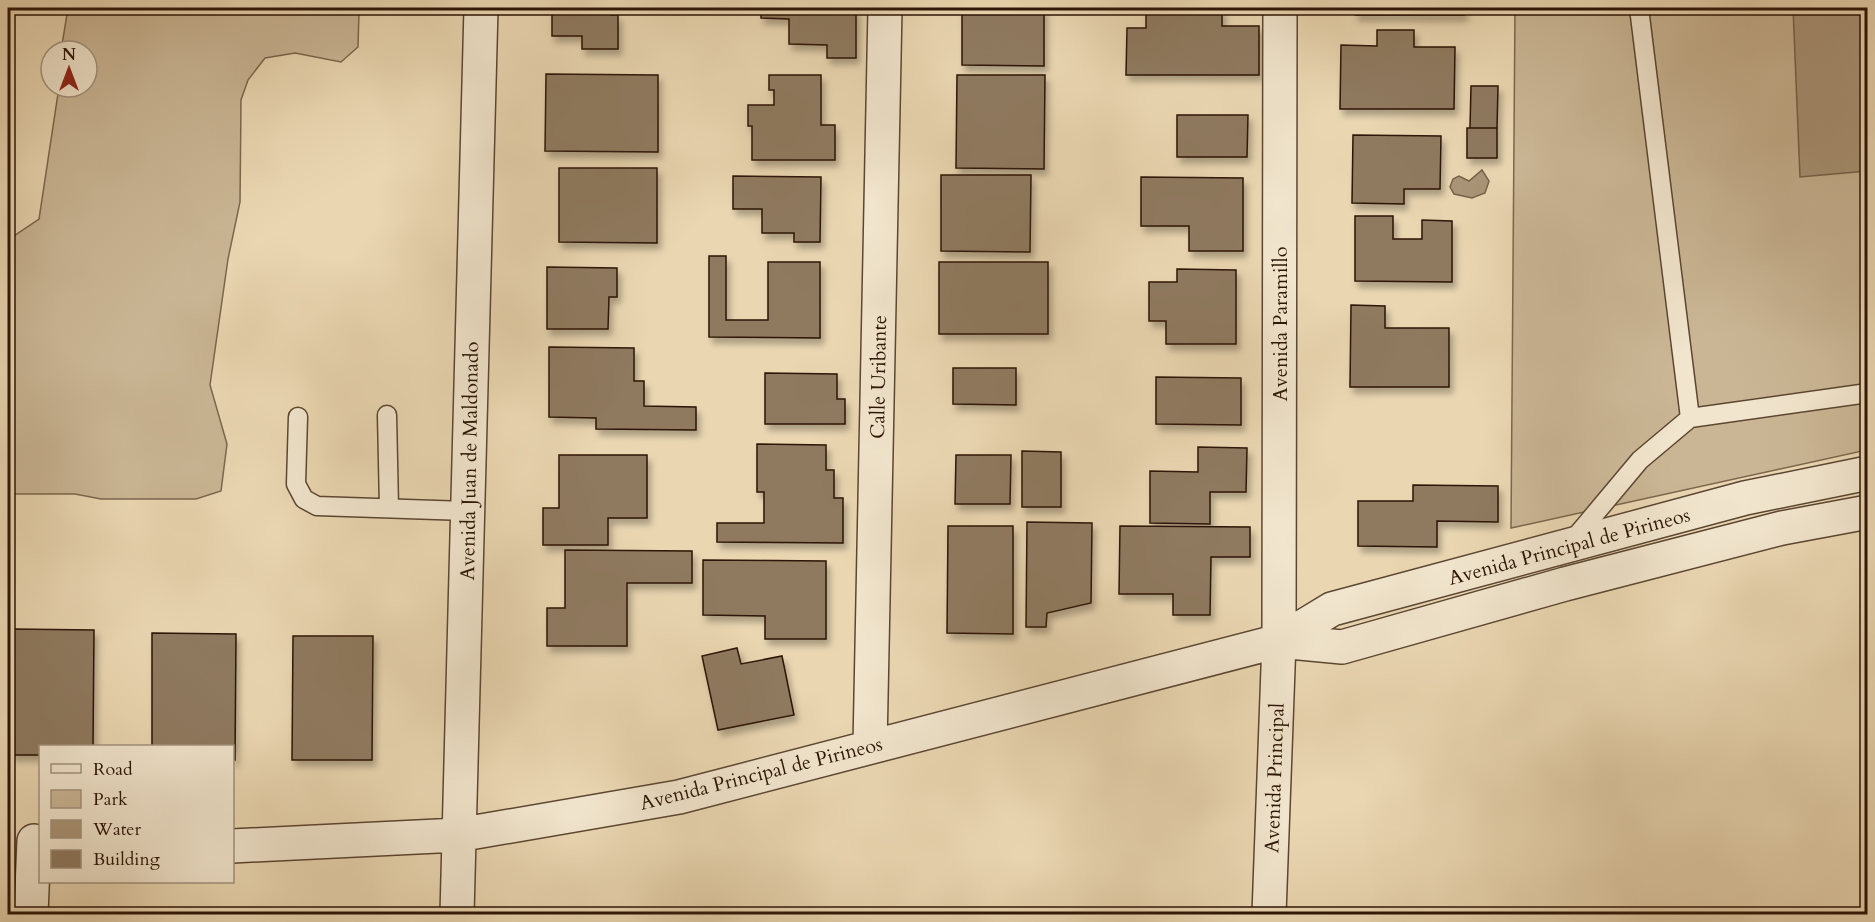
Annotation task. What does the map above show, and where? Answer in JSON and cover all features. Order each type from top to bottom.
[{"type":"street","name":"Avenida Juan de Maldonado","points":[[457,915],[481,8]]},
{"type":"street","name":"Calle Uribante","points":[[870,746],[885,8]]},
{"type":"street","name":"Avenida Paramillo","points":[[1279,641],[1281,8]]},
{"type":"street","name":"Avenida Principal de Pirineos","points":[[234,846],[458,835],[678,797],[1279,641],[1332,609],[1745,498],[1868,473]]},
{"type":"street","name":"Avenida Principal de Pirineos","points":[[1279,641],[1342,647],[1565,584],[1782,528],[1868,512]]},
{"type":"street","name":"Avenida Principal","points":[[1269,915],[1279,641]]},
{"type":"street","points":[[27,841],[31,915]]},
{"type":"lane","points":[[1639,8],[1690,418]]},
{"type":"lane","points":[[1567,547],[1640,460],[1690,418],[1868,393]]},
{"type":"lane","points":[[387,415],[389,508]]},
{"type":"lane","points":[[298,417],[296,484],[304,499],[317,506],[466,511]]},
{"type":"green space","points":[[68,8],[357,8],[359,11],[358,47],[341,62],[295,53],[265,58],[248,80],[241,100],[240,202],[228,259],[210,385],[227,444],[221,491],[196,499],[101,499],[75,494],[8,494],[8,240],[39,219],[57,99],[99,99],[99,39],[63,39]]},
{"type":"green space","points":[[1515,8],[1867,8],[1867,450],[1511,528]]},
{"type":"water","points":[[1793,8],[1867,8],[1867,171],[1800,177]]},
{"type":"water","points":[[1482,170],[1489,181],[1485,193],[1472,198],[1454,194],[1450,187],[1453,179],[1459,176],[1469,181]]},
{"type":"building","points":[[552,8],[611,8],[611,15],[618,15],[618,49],[582,49],[582,36],[552,36]]},
{"type":"building","points":[[761,8],[856,8],[856,58],[827,58],[827,45],[789,44],[789,19],[761,18]]},
{"type":"building","points":[[962,8],[1044,8],[1044,66],[962,65]]},
{"type":"building","points":[[1146,8],[1222,8],[1222,26],[1259,26],[1259,75],[1126,75],[1127,28],[1146,28]]},
{"type":"building","points":[[1355,8],[1464,8],[1464,15],[1355,15]]},
{"type":"building","points":[[1377,30],[1414,30],[1414,47],[1455,47],[1454,109],[1340,109],[1341,45],[1377,46]]},
{"type":"building","points":[[546,74],[658,75],[658,152],[545,151]]},
{"type":"building","points":[[769,75],[821,75],[821,125],[835,125],[835,160],[752,160],[752,126],[748,126],[748,105],[774,105],[774,90],[769,90]]},
{"type":"building","points":[[957,75],[1045,75],[1044,169],[956,168]]},
{"type":"building","points":[[1471,86],[1498,86],[1497,128],[1470,128]]},
{"type":"building","points":[[1177,115],[1248,115],[1247,157],[1177,157]]},
{"type":"building","points":[[1467,128],[1497,128],[1497,158],[1467,158]]},
{"type":"building","points":[[1353,135],[1441,136],[1440,189],[1404,189],[1404,204],[1352,203]]},
{"type":"building","points":[[559,168],[657,168],[657,243],[559,242]]},
{"type":"building","points":[[941,175],[1031,175],[1030,252],[941,251]]},
{"type":"building","points":[[733,176],[821,177],[820,242],[794,242],[794,233],[762,233],[762,209],[733,209]]},
{"type":"building","points":[[1141,177],[1243,178],[1243,251],[1189,251],[1189,226],[1141,226]]},
{"type":"building","points":[[1355,216],[1393,216],[1393,239],[1422,239],[1422,220],[1452,221],[1452,282],[1355,281]]},
{"type":"building","points":[[709,256],[726,256],[726,320],[768,320],[768,262],[820,262],[820,338],[709,337]]},
{"type":"building","points":[[939,262],[1048,262],[1048,334],[939,334]]},
{"type":"building","points":[[547,267],[617,268],[617,297],[609,297],[608,329],[547,329]]},
{"type":"building","points":[[1177,269],[1236,270],[1236,344],[1166,344],[1166,321],[1149,321],[1149,282],[1177,282]]},
{"type":"building","points":[[1351,305],[1385,306],[1385,328],[1449,328],[1449,387],[1350,387]]},
{"type":"building","points":[[549,347],[634,348],[634,381],[644,381],[644,406],[696,407],[696,430],[596,429],[596,418],[549,417]]},
{"type":"building","points":[[953,368],[1016,368],[1016,405],[953,404]]},
{"type":"building","points":[[765,373],[837,374],[837,399],[845,399],[845,424],[765,424]]},
{"type":"building","points":[[1156,377],[1241,378],[1241,425],[1156,424]]},
{"type":"building","points":[[757,444],[826,445],[826,470],[834,470],[834,498],[843,498],[843,543],[717,542],[717,523],[764,523],[764,492],[757,492]]},
{"type":"building","points":[[1198,447],[1247,448],[1246,492],[1210,492],[1210,524],[1150,523],[1150,471],[1198,472]]},
{"type":"building","points":[[1022,451],[1061,452],[1061,507],[1022,507]]},
{"type":"building","points":[[559,455],[647,455],[647,518],[608,518],[608,545],[543,545],[543,508],[559,508]]},
{"type":"building","points":[[956,455],[1011,455],[1010,504],[955,504]]},
{"type":"building","points":[[1413,485],[1498,486],[1498,522],[1437,521],[1437,547],[1358,546],[1358,501],[1413,501]]},
{"type":"building","points":[[1027,522],[1092,523],[1091,603],[1047,613],[1046,627],[1026,627]]},
{"type":"building","points":[[948,526],[1013,526],[1013,634],[947,633]]},
{"type":"building","points":[[1120,526],[1250,527],[1250,557],[1211,557],[1210,615],[1173,615],[1173,594],[1119,594]]},
{"type":"building","points":[[565,550],[692,551],[692,583],[627,583],[627,646],[547,646],[547,608],[565,608]]},
{"type":"building","points":[[703,560],[826,561],[826,639],[765,639],[765,616],[703,615]]},
{"type":"building","points":[[12,629],[94,630],[93,745],[39,745],[39,755],[11,755]]},
{"type":"building","points":[[152,633],[236,634],[235,760],[234,745],[152,745]]},
{"type":"building","points":[[293,636],[373,636],[372,760],[292,760]]},
{"type":"building","points":[[737,648],[741,664],[782,656],[794,715],[718,730],[702,656]]}]
